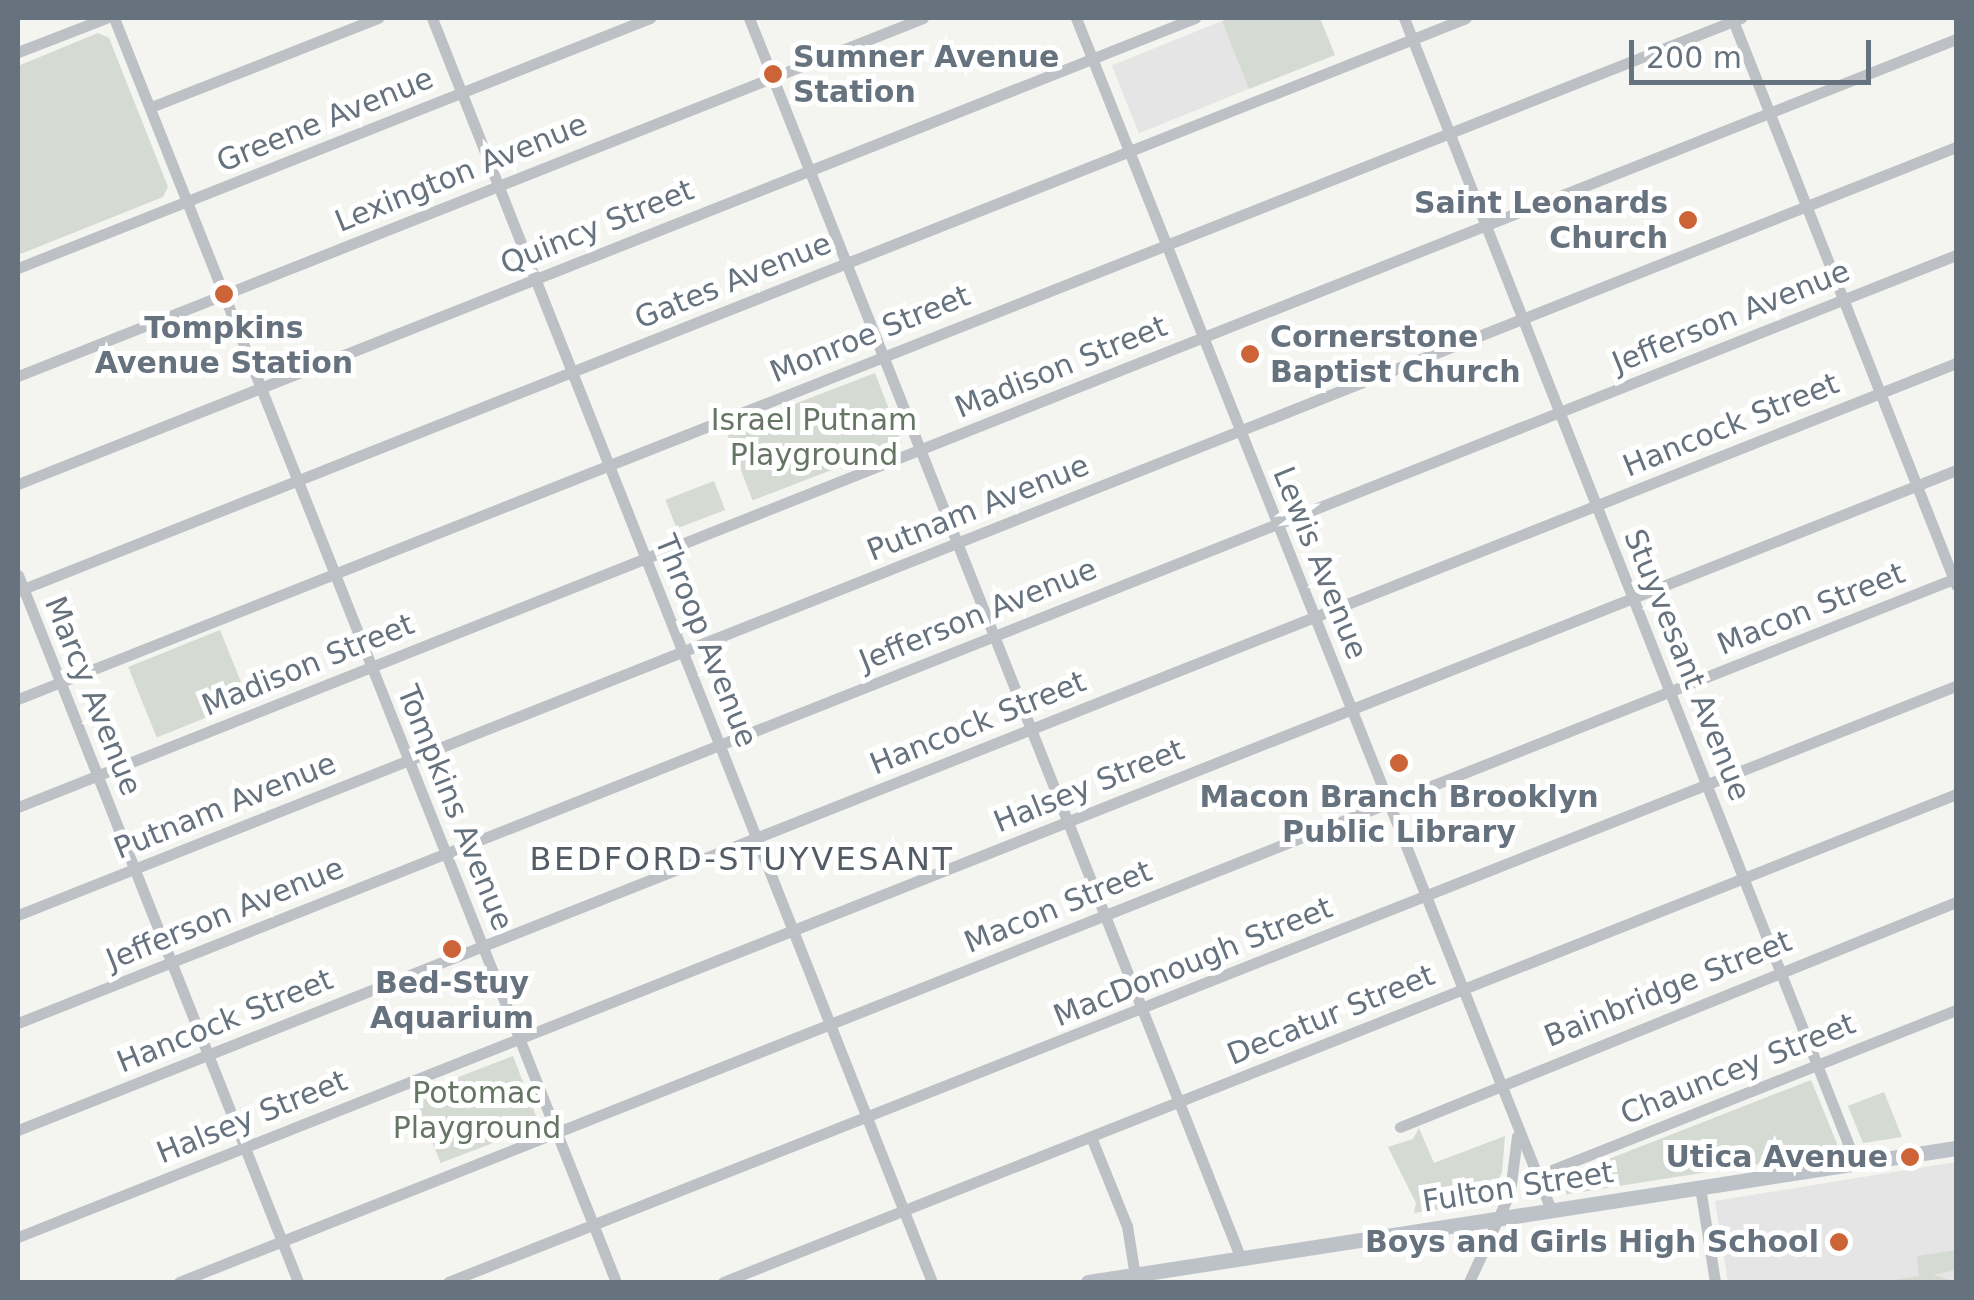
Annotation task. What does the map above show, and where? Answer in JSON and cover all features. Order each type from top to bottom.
[{"type":"main road","name":"Fulton Street","points":[[1088,1282],[1135,1279],[1241,1258],[1956,1148]]},
{"type":"street","points":[[18,52],[106,18]]},
{"type":"street","name":"Tompkins Avenue","points":[[114,18],[616,1282]]},
{"type":"street","points":[[150,107],[378,18]]},
{"type":"street","name":"Throop Avenue","points":[[432,18],[932,1282]]},
{"type":"street","name":"Greene Avenue","points":[[18,268],[650,18]]},
{"type":"street","points":[[749,18],[1241,1258]]},
{"type":"street","name":"Lexington Avenue","points":[[18,376],[923,18]]},
{"type":"street","name":"Lewis Avenue","points":[[1076,18],[1552,1210]]},
{"type":"street","name":"Quincy Street","points":[[18,484],[1195,18]]},
{"type":"street","name":"Stuyvesant Avenue","points":[[1404,18],[1856,1164]]},
{"type":"street","name":"Gates Avenue","points":[[20,590],[1466,18]]},
{"type":"street","points":[[1735,18],[1956,581]]},
{"type":"street","name":"Monroe Street","points":[[18,699],[1735,18]]},
{"type":"street","name":"Madison Street","points":[[18,807],[1956,39]]},
{"type":"street","name":"Putnam Avenue","points":[[18,915],[1956,148]]},
{"type":"street","name":"Jefferson Avenue","points":[[18,1022],[1956,255]]},
{"type":"street","name":"Hancock Street","points":[[18,1130],[1956,363]]},
{"type":"street","name":"Halsey Street","points":[[18,1237],[1956,470]]},
{"type":"street","name":"Marcy Avenue","points":[[18,574],[20,590],[298,1282]]},
{"type":"street","name":"Macon Street","points":[[178,1282],[1956,581]]},
{"type":"street","name":"MacDonough Street","points":[[448,1282],[1956,686]]},
{"type":"street","name":"Decatur Street","points":[[724,1282],[1956,794]]},
{"type":"street","name":"Bainbridge Street","points":[[1400,1127],[1499,1083],[1956,902]]},
{"type":"street","name":"Chauncey Street","points":[[1539,1175],[1956,1010]]},
{"type":"street","name":"Lewis Avenue","points":[[1469,1282],[1515,1175],[1516,1127]]},
{"type":"street","points":[[1091,1137],[1127,1226],[1135,1279]]},
{"type":"street","points":[[1700,1186],[1714,1282]]},
{"type":"shaded area","points":[[1222,21],[1249,89],[1139,133],[1112,66]]},
{"type":"shaded area","name":"Boys and Girls High School","points":[[1956,1162],[1956,1282],[1728,1282],[1715,1201]]},
{"type":"green space","points":[[1320,18],[1335,55],[1249,89],[1222,21]]},
{"type":"green space","points":[[98,33],[109,38],[168,187],[163,197],[18,255],[18,66]]},
{"type":"green space","name":"Israel Putnam Playground","points":[[875,373],[902,443],[753,500],[726,430]]},
{"type":"green space","points":[[714,481],[725,510],[677,529],[665,500]]},
{"type":"green space","points":[[220,630],[248,700],[157,738],[128,667]]},
{"type":"green space","name":"Potomac Playground","points":[[513,1056],[540,1125],[441,1163],[414,1094]]},
{"type":"green space","points":[[1811,1080],[1840,1151],[1556,1196],[1550,1182]]},
{"type":"green space","points":[[1884,1092],[1902,1137],[1863,1143],[1848,1106]]},
{"type":"green space","points":[[1419,1128],[1434,1163],[1505,1136],[1502,1172],[1489,1202],[1414,1213],[1416,1203],[1388,1147],[1413,1139]]},
{"type":"green space","points":[[1956,1250],[1956,1270],[1933,1275],[1956,1282],[1882,1282],[1919,1276],[1917,1256]]},
{"type":"place","name":"Sumner Avenue Station","points":[[773,74]]},
{"type":"place","name":"Saint Leonards Church","points":[[1688,220]]},
{"type":"place","name":"Tompkins Avenue Station","points":[[224,294]]},
{"type":"place","name":"Cornerstone Baptist Church","points":[[1250,354]]},
{"type":"place","name":"Macon Branch Brooklyn Public Library","points":[[1399,763]]},
{"type":"place","name":"Bed-Stuy Aquarium","points":[[452,949]]},
{"type":"place","name":"Utica Avenue","points":[[1910,1157]]},
{"type":"place","name":"Boys and Girls High School","points":[[1839,1242]]},
{"type":"district","name":"BEDFORD-STUYVESANT","points":[[742,859]]}]
